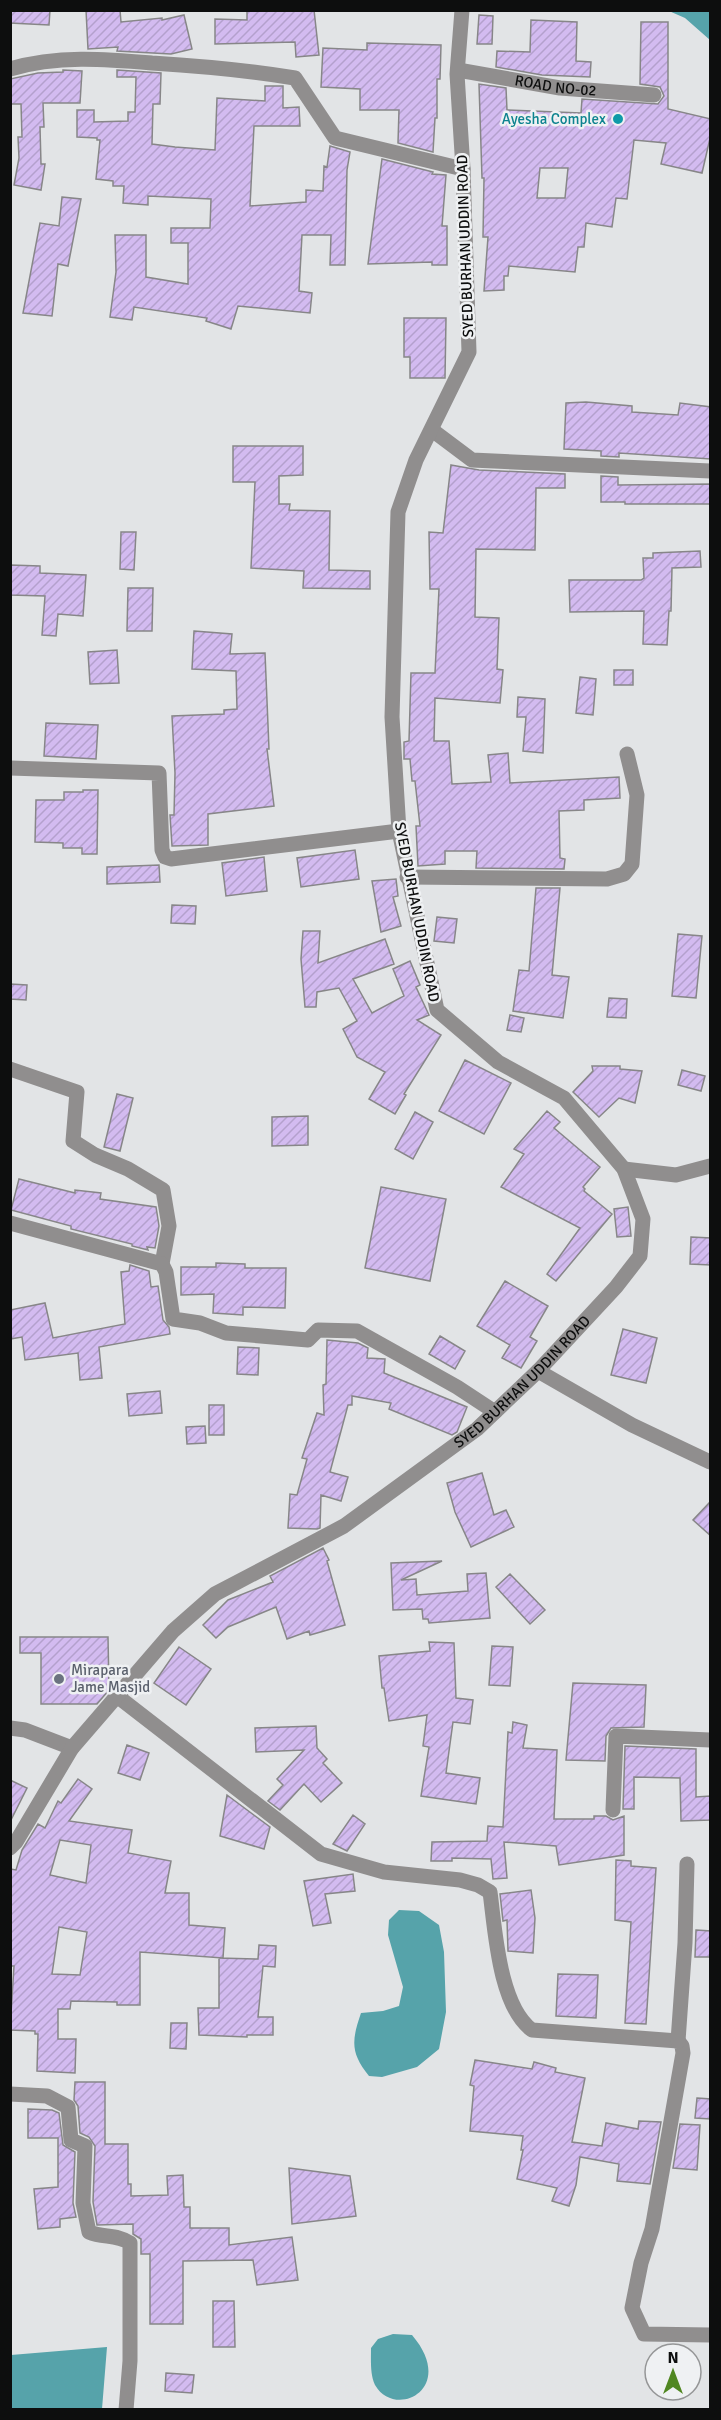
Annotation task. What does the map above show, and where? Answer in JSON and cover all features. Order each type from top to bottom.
[{"type":"street","name":"SYED BURHAN UDDIN ROAD","points":[[10,1848],[16,1842],[72,1748],[173,1631],[215,1594],[344,1526],[477,1429],[538,1371],[616,1287],[640,1256],[643,1220],[624,1169],[564,1098],[498,1062],[437,1010],[399,831],[392,717],[398,512],[416,460],[469,352],[458,70],[462,10]]},
{"type":"street","points":[[10,69],[33,62],[90,58],[237,68],[295,78],[335,138],[463,169]]},
{"type":"street","name":"ROAD NO-02","points":[[458,70],[560,88],[654,95]]},
{"type":"street","points":[[432,430],[472,460],[711,471]]},
{"type":"street","points":[[407,877],[607,879],[624,874],[632,864],[637,795],[627,754]]},
{"type":"street","points":[[10,768],[159,774],[162,850],[165,857],[171,859],[399,831]]},
{"type":"street","points":[[10,1069],[78,1092],[73,1141],[163,1190],[169,1226],[162,1264],[166,1272],[173,1319],[200,1323],[226,1333],[308,1340],[318,1330],[357,1331],[457,1387],[495,1412]]},
{"type":"street","points":[[624,1169],[676,1175],[711,1166]]},
{"type":"street","points":[[10,1223],[162,1264]]},
{"type":"street","points":[[538,1371],[632,1425],[711,1462]]},
{"type":"street","points":[[117,1696],[181,1748],[289,1827],[321,1854],[384,1872],[460,1880],[478,1885],[490,1892],[501,1968],[510,1999],[532,2030],[678,2041]]},
{"type":"street","points":[[10,1728],[25,1730],[72,1748]]},
{"type":"street","points":[[613,1810],[616,1736],[711,1740]]},
{"type":"street","points":[[687,1864],[685,1943],[678,2041],[683,2053],[652,2229],[641,2263],[632,2308],[644,2334],[711,2335]]},
{"type":"street","points":[[10,2094],[47,2096],[68,2107],[71,2140],[85,2146],[83,2203],[89,2232],[98,2236],[122,2237],[130,2243],[130,2361],[126,2409]]},
{"type":"water","points":[[669,11],[710,11],[710,40],[685,18]]},
{"type":"water","points":[[399,1910],[419,1911],[439,1925],[444,1952],[446,2012],[439,2049],[417,2067],[382,2077],[369,2076],[356,2054],[354,2040],[361,2013],[383,2011],[399,2006],[403,1987],[388,1935],[389,1920]]},
{"type":"water","points":[[393,2334],[412,2335],[424,2354],[428,2371],[426,2384],[408,2399],[396,2400],[384,2395],[375,2385],[372,2376],[371,2348],[378,2339]]},
{"type":"water","points":[[107,2347],[102,2409],[11,2409],[11,2355]]},
{"type":"building","points":[[10,10],[50,10],[49,25],[10,23]]},
{"type":"building","points":[[86,10],[120,10],[121,22],[162,18],[162,20],[184,15],[192,49],[171,54],[117,51],[118,47],[88,49]]},
{"type":"building","points":[[247,10],[314,10],[319,55],[296,57],[295,42],[215,44],[215,19],[247,20]]},
{"type":"building","points":[[479,15],[493,16],[492,44],[477,44]]},
{"type":"building","points":[[531,20],[577,22],[576,61],[591,62],[590,77],[542,75],[496,67],[497,51],[530,52]]},
{"type":"building","points":[[641,22],[668,22],[668,109],[711,119],[711,134],[702,173],[661,164],[666,143],[634,140],[627,199],[616,198],[612,227],[586,223],[584,247],[578,247],[575,272],[509,266],[508,276],[504,276],[504,290],[484,291],[488,237],[483,237],[484,178],[482,178],[479,84],[506,88],[507,110],[581,113],[582,99],[658,104],[664,96],[660,87],[640,84]],"holes":[[[540,168],[568,168],[565,198],[537,198]]]},
{"type":"building","points":[[367,43],[441,45],[433,152],[398,143],[399,110],[360,110],[360,89],[321,87],[323,48],[367,50]]},
{"type":"building","points":[[63,70],[82,71],[80,103],[43,103],[44,127],[40,127],[41,164],[45,164],[41,190],[14,185],[19,158],[18,137],[22,137],[21,104],[10,104],[10,79],[38,73],[63,72]]},
{"type":"building","points":[[117,70],[161,73],[160,104],[153,104],[152,144],[175,147],[215,150],[217,98],[265,101],[265,86],[283,86],[283,108],[299,107],[300,126],[254,126],[250,206],[306,202],[306,190],[323,191],[324,166],[327,167],[330,146],[350,152],[347,170],[345,265],[330,265],[331,235],[302,235],[299,291],[312,293],[310,313],[238,306],[231,329],[206,321],[207,318],[134,307],[132,320],[110,317],[116,272],[115,235],[146,235],[146,277],[188,284],[188,243],[171,243],[171,228],[210,228],[211,199],[148,196],[148,205],[123,203],[124,186],[113,186],[113,181],[96,179],[100,140],[77,137],[77,110],[94,110],[94,122],[128,121],[128,112],[135,112],[136,77],[117,77]]},
{"type":"building","points":[[382,159],[433,172],[432,174],[446,175],[442,226],[447,226],[447,265],[432,265],[432,262],[368,264]]},
{"type":"building","points":[[62,197],[81,199],[68,266],[58,264],[52,316],[23,313],[40,223],[59,226]]},
{"type":"building","points":[[404,318],[446,318],[445,378],[410,378],[410,357],[404,357]]},
{"type":"building","points":[[586,402],[632,406],[632,412],[678,415],[680,403],[711,407],[711,459],[619,453],[619,457],[601,456],[601,451],[564,449],[566,403]]},
{"type":"building","points":[[233,446],[303,446],[303,475],[279,476],[279,504],[290,504],[289,510],[330,511],[329,570],[370,571],[370,589],[303,588],[304,571],[251,568],[255,482],[233,482]]},
{"type":"building","points":[[451,465],[479,470],[565,474],[565,488],[536,488],[535,550],[476,549],[475,617],[499,618],[497,669],[503,670],[500,703],[435,698],[434,741],[449,741],[452,784],[491,782],[488,755],[508,753],[510,783],[619,777],[620,798],[584,800],[584,810],[559,811],[560,858],[565,859],[564,869],[476,868],[477,851],[445,851],[445,864],[418,866],[416,826],[420,826],[415,781],[412,781],[410,759],[404,759],[404,742],[409,741],[411,673],[435,673],[439,589],[430,589],[429,532],[443,533]]},
{"type":"building","points":[[601,476],[618,477],[618,485],[711,484],[711,504],[601,502]]},
{"type":"building","points":[[121,532],[136,532],[134,570],[120,569]]},
{"type":"building","points":[[700,551],[701,567],[672,568],[667,645],[643,644],[644,611],[570,612],[569,580],[641,580],[644,578],[643,558],[653,558],[653,553]]},
{"type":"building","points":[[10,565],[40,566],[40,573],[86,575],[83,616],[58,614],[56,636],[42,635],[45,596],[10,595]]},
{"type":"building","points":[[128,588],[153,588],[152,631],[127,631]]},
{"type":"building","points":[[194,631],[232,634],[230,654],[265,653],[269,749],[267,749],[274,806],[208,814],[208,845],[172,846],[170,815],[174,815],[175,773],[172,716],[224,714],[224,710],[237,709],[236,671],[192,669]]},
{"type":"building","points":[[117,650],[119,683],[90,684],[88,652]]},
{"type":"building","points":[[614,670],[633,670],[633,685],[614,685]]},
{"type":"building","points":[[580,677],[596,679],[593,715],[576,713]]},
{"type":"building","points":[[518,697],[545,699],[543,753],[523,751],[526,717],[517,717]]},
{"type":"building","points":[[46,723],[98,725],[96,759],[44,756]]},
{"type":"building","points":[[83,790],[98,790],[97,854],[82,854],[82,848],[63,848],[63,843],[35,842],[36,800],[64,800],[64,792],[83,792]]},
{"type":"building","points":[[355,850],[359,879],[301,887],[297,858]]},
{"type":"building","points":[[264,857],[267,891],[226,896],[222,863]]},
{"type":"building","points":[[159,865],[160,882],[107,884],[107,867]]},
{"type":"building","points":[[396,879],[398,896],[393,897],[401,926],[381,932],[372,881]]},
{"type":"building","points":[[536,888],[560,888],[552,975],[569,977],[563,1018],[513,1011],[519,970],[529,971]]},
{"type":"building","points":[[172,905],[196,906],[195,924],[171,923]]},
{"type":"building","points":[[437,917],[457,919],[454,943],[434,941]]},
{"type":"building","points":[[303,931],[320,931],[318,963],[385,939],[394,964],[353,979],[372,1013],[404,996],[393,969],[410,961],[420,985],[416,987],[429,1015],[417,1020],[441,1035],[404,1094],[406,1095],[395,1114],[369,1099],[385,1072],[357,1057],[343,1029],[357,1021],[339,988],[317,992],[316,1007],[305,1007],[301,959]]},
{"type":"building","points":[[678,934],[702,936],[696,998],[672,996]]},
{"type":"building","points":[[10,984],[27,985],[26,1000],[10,999]]},
{"type":"building","points":[[609,998],[627,999],[626,1018],[607,1017]]},
{"type":"building","points":[[510,1015],[524,1018],[521,1032],[507,1030]]},
{"type":"building","points":[[465,1060],[511,1083],[484,1134],[439,1111]]},
{"type":"building","points":[[592,1066],[620,1066],[620,1069],[642,1071],[635,1103],[619,1098],[599,1117],[573,1092],[593,1071]]},
{"type":"building","points":[[682,1070],[705,1076],[701,1091],[678,1085]]},
{"type":"building","points":[[117,1094],[133,1098],[120,1151],[104,1147]]},
{"type":"building","points":[[547,1111],[560,1122],[554,1128],[600,1167],[583,1187],[584,1191],[612,1214],[556,1281],[547,1274],[580,1228],[501,1187],[524,1154],[514,1149]]},
{"type":"building","points":[[415,1112],[433,1122],[413,1159],[395,1149]]},
{"type":"building","points":[[308,1116],[308,1145],[272,1146],[272,1117]]},
{"type":"building","points":[[19,1179],[75,1193],[75,1190],[101,1193],[100,1199],[156,1207],[159,1226],[155,1248],[147,1247],[148,1250],[132,1246],[132,1244],[71,1229],[71,1226],[11,1210]]},
{"type":"building","points":[[381,1187],[446,1199],[430,1281],[365,1268]]},
{"type":"building","points":[[628,1207],[631,1236],[617,1237],[614,1209]]},
{"type":"building","points":[[691,1237],[711,1238],[711,1265],[690,1264]]},
{"type":"building","points":[[216,1263],[245,1264],[245,1268],[286,1268],[285,1308],[243,1307],[243,1315],[213,1313],[214,1294],[181,1295],[181,1267],[216,1267]]},
{"type":"building","points":[[130,1265],[149,1271],[151,1287],[158,1286],[163,1320],[169,1327],[170,1334],[99,1347],[102,1378],[80,1380],[78,1353],[25,1360],[22,1337],[10,1339],[10,1310],[45,1303],[53,1338],[125,1324],[121,1272],[129,1271]]},
{"type":"building","points":[[505,1281],[548,1306],[530,1337],[537,1341],[521,1368],[502,1358],[510,1345],[477,1326]]},
{"type":"building","points":[[623,1329],[657,1338],[646,1383],[611,1375]]},
{"type":"building","points":[[440,1336],[465,1351],[455,1369],[429,1354]]},
{"type":"building","points":[[327,1340],[358,1343],[368,1348],[367,1358],[385,1359],[384,1373],[467,1407],[457,1432],[452,1435],[389,1409],[391,1403],[352,1396],[352,1405],[348,1405],[330,1472],[348,1477],[341,1501],[321,1495],[320,1528],[288,1528],[290,1494],[297,1495],[307,1459],[302,1458],[317,1413],[324,1415],[323,1385],[326,1384]]},
{"type":"building","points":[[238,1347],[259,1348],[258,1375],[237,1374]]},
{"type":"building","points":[[160,1391],[162,1413],[129,1416],[127,1394]]},
{"type":"building","points":[[209,1405],[224,1405],[224,1435],[209,1435]]},
{"type":"building","points":[[205,1426],[206,1443],[187,1444],[186,1427]]},
{"type":"building","points":[[482,1473],[494,1515],[506,1510],[514,1527],[471,1547],[455,1512],[447,1483]]},
{"type":"building","points":[[711,1501],[711,1536],[693,1520]]},
{"type":"building","points":[[323,1548],[329,1560],[327,1561],[345,1625],[310,1635],[309,1631],[287,1639],[276,1607],[228,1627],[216,1638],[203,1625],[228,1600],[273,1582],[270,1576]]},
{"type":"building","points":[[442,1561],[401,1580],[416,1579],[417,1595],[468,1591],[467,1574],[486,1573],[490,1618],[429,1623],[428,1619],[423,1619],[422,1609],[393,1610],[391,1563]]},
{"type":"building","points":[[510,1574],[545,1610],[530,1624],[496,1587]]},
{"type":"building","points":[[20,1637],[108,1637],[109,1690],[97,1704],[41,1704],[41,1653],[20,1653]]},
{"type":"building","points":[[429,1642],[454,1643],[456,1698],[473,1700],[470,1724],[453,1722],[446,1773],[480,1778],[476,1804],[421,1796],[429,1747],[423,1746],[427,1715],[389,1721],[384,1688],[382,1688],[379,1656],[430,1651]]},
{"type":"building","points":[[492,1646],[513,1647],[510,1686],[489,1685]]},
{"type":"building","points":[[179,1647],[211,1669],[186,1705],[154,1683]]},
{"type":"building","points":[[573,1683],[646,1685],[644,1727],[611,1728],[606,1736],[605,1761],[566,1760]]},
{"type":"building","points":[[513,1722],[527,1725],[523,1748],[557,1750],[554,1819],[594,1819],[594,1816],[606,1816],[613,1820],[624,1816],[624,1855],[559,1865],[556,1846],[504,1842],[507,1878],[493,1879],[491,1859],[452,1858],[452,1861],[431,1861],[432,1842],[487,1841],[488,1826],[503,1827],[508,1732],[512,1733]]},
{"type":"building","points":[[316,1726],[317,1748],[327,1759],[323,1763],[342,1783],[321,1802],[304,1784],[280,1810],[268,1801],[283,1785],[277,1779],[304,1750],[256,1752],[255,1728]]},
{"type":"building","points":[[127,1745],[149,1753],[140,1780],[118,1773]]},
{"type":"building","points":[[625,1746],[696,1749],[696,1797],[710,1796],[711,1820],[681,1821],[680,1778],[634,1777],[634,1809],[623,1809]]},
{"type":"building","points":[[78,1779],[92,1789],[69,1821],[132,1830],[128,1853],[171,1861],[165,1893],[189,1893],[189,1925],[225,1928],[223,1958],[140,1952],[140,2005],[71,2001],[70,2009],[58,2009],[58,2039],[76,2039],[75,2073],[37,2071],[38,2034],[35,2034],[35,2031],[10,2030],[14,1966],[10,1966],[10,1869],[16,1870],[22,1850],[38,1824],[45,1828],[58,1801],[61,1803]],"holes":[[[60,1840],[91,1845],[86,1883],[50,1875]],[[59,1927],[87,1932],[80,1975],[52,1974]]]},
{"type":"building","points":[[10,1780],[27,1788],[10,1822]]},
{"type":"building","points":[[227,1795],[270,1827],[264,1849],[220,1836]]},
{"type":"building","points":[[353,1815],[365,1824],[347,1851],[333,1844]]},
{"type":"building","points":[[616,1860],[631,1861],[631,1866],[656,1868],[646,2024],[625,2023],[631,1922],[615,1920]]},
{"type":"building","points":[[353,1874],[355,1891],[325,1894],[331,1923],[313,1926],[304,1881]]},
{"type":"building","points":[[531,1890],[535,1918],[533,1953],[508,1951],[507,1920],[503,1921],[500,1894]]},
{"type":"building","points":[[696,1930],[711,1931],[711,1957],[695,1957]]},
{"type":"building","points":[[259,1945],[276,1946],[275,1967],[263,1966],[258,2017],[273,2017],[273,2035],[247,2035],[247,2037],[199,2035],[198,2008],[219,2008],[219,1958],[258,1959]]},
{"type":"building","points":[[558,1974],[598,1975],[596,2018],[556,2016]]},
{"type":"building","points":[[171,2023],[187,2023],[186,2049],[170,2048]]},
{"type":"building","points":[[475,2060],[532,2069],[534,2062],[556,2068],[555,2072],[585,2078],[572,2142],[602,2146],[606,2123],[638,2129],[639,2121],[661,2122],[650,2184],[617,2181],[619,2164],[580,2157],[576,2185],[569,2206],[552,2201],[557,2188],[517,2179],[523,2150],[521,2150],[523,2136],[470,2131],[474,2086],[470,2085]]},
{"type":"building","points":[[75,2082],[105,2082],[105,2144],[128,2144],[128,2184],[131,2184],[131,2196],[168,2195],[167,2176],[183,2175],[184,2207],[190,2207],[190,2228],[229,2228],[229,2245],[292,2237],[298,2280],[257,2285],[253,2260],[183,2261],[183,2324],[150,2324],[150,2254],[141,2254],[141,2239],[133,2234],[133,2224],[97,2225],[93,2202],[95,2146],[89,2137],[80,2133],[78,2106],[74,2100]]},
{"type":"building","points":[[697,2098],[711,2099],[711,2119],[695,2118]]},
{"type":"building","points":[[28,2109],[52,2110],[59,2113],[63,2145],[75,2152],[73,2203],[76,2217],[60,2219],[60,2227],[38,2229],[34,2189],[58,2187],[58,2138],[28,2138]]},
{"type":"building","points":[[680,2124],[700,2125],[697,2170],[673,2168]]},
{"type":"building","points":[[289,2168],[350,2176],[356,2216],[292,2224]]},
{"type":"building","points":[[213,2301],[234,2301],[235,2347],[213,2347]]},
{"type":"building","points":[[166,2373],[194,2375],[192,2393],[165,2391]]},
{"type":"place","name":"Ayesha Complex","points":[[618,119]]},
{"type":"place","name":"Mirapara Jame Masjid","points":[[59,1679]]}]
